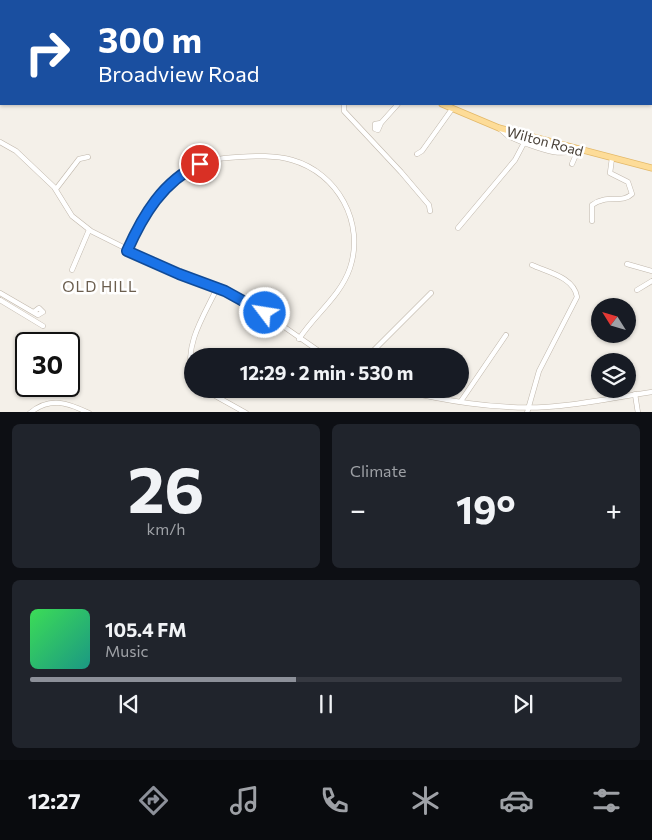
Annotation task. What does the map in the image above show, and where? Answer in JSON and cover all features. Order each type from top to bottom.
[{"type":"main road","name":"Wilton Road","points":[[444,105],[499,128],[652,168]]},
{"type":"street","points":[[344,105],[344,111],[402,172],[429,205],[430,211]]},
{"type":"street","points":[[381,123],[397,105]]},
{"type":"street","points":[[417,154],[422,151],[452,108]]},
{"type":"street","points":[[499,128],[508,136],[524,143],[556,152],[571,152],[577,149]]},
{"type":"street","points":[[0,142],[19,154],[56,189],[72,216],[89,230],[127,251],[256,306],[313,348]]},
{"type":"street","points":[[458,228],[515,160],[524,143]]},
{"type":"street","points":[[572,164],[577,149]]},
{"type":"street","points":[[56,189],[80,159],[88,157]]},
{"type":"street","points":[[127,251],[140,224],[158,197],[176,178],[200,164],[220,158],[275,157],[290,160],[311,168],[327,180],[342,199],[351,218],[354,247],[351,264],[343,283],[329,304],[310,323],[299,339]]},
{"type":"street","points":[[592,221],[592,206],[597,201],[611,198],[625,199],[632,194],[628,182],[610,173],[612,158]]},
{"type":"street","points":[[72,270],[89,230]]},
{"type":"street","points":[[627,264],[652,271]]},
{"type":"street","points":[[528,410],[539,373],[577,298],[575,289],[563,279],[532,265]]},
{"type":"street","points":[[637,290],[652,281]]},
{"type":"street","points":[[192,348],[194,338],[217,288]]},
{"type":"street","points":[[0,293],[34,311]]},
{"type":"street","points":[[376,348],[431,293]]},
{"type":"street","points":[[0,300],[43,326]]},
{"type":"street","points":[[461,401],[506,335]]},
{"type":"street","points":[[636,394],[652,392]]},
{"type":"street","points":[[220,398],[246,412]]},
{"type":"street","points":[[444,398],[528,410],[609,398]]},
{"type":"street","points":[[636,398],[638,412]]},
{"type":"street","points":[[30,412],[41,406],[61,401],[89,412]]},
{"type":"district","name":"OLD HILL","points":[[100,286]]},
{"type":"route","points":[[200,164],[176,178],[158,197],[135,232],[127,251],[179,274],[225,291],[265,313]]}]
